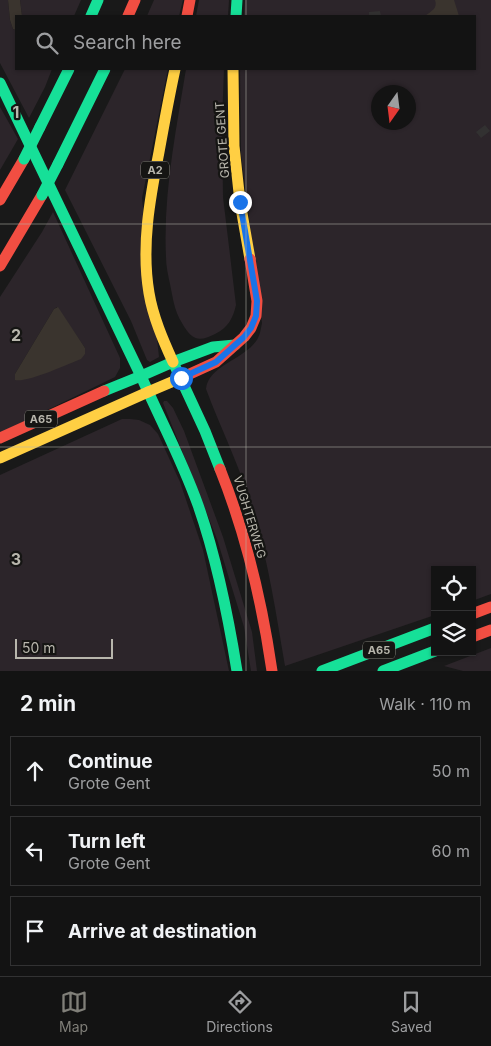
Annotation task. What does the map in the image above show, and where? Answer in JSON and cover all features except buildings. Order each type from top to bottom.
[{"type":"main road","points":[[92,15],[98,0]]},
{"type":"main road","points":[[128,15],[135,0]]},
{"type":"main road","points":[[187,15],[190,0]]},
{"type":"main road","points":[[236,15],[237,0]]},
{"type":"main road","points":[[0,200],[24,159],[68,70]]},
{"type":"main road","points":[[0,266],[42,195],[105,70]]},
{"type":"main road","name":"A2","points":[[173,362],[152,304],[145,256],[152,191],[175,70]]},
{"type":"main road","name":"GROTE GENT","points":[[148,392],[216,362],[244,337],[251,328],[256,316],[257,301],[240,202],[234,146],[233,70]]},
{"type":"main road","points":[[0,83],[171,439],[198,505],[217,567],[237,671]]},
{"type":"main road","points":[[141,376],[213,347],[235,345]]},
{"type":"main road","name":"VUGHTERWEG","points":[[173,362],[216,456],[248,551],[266,628],[272,671]]},
{"type":"main road","name":"A65","points":[[0,438],[141,376]]},
{"type":"main road","name":"A65","points":[[0,458],[148,392]]},
{"type":"main road","points":[[476,613],[491,607]]},
{"type":"main road","name":"A65","points":[[322,671],[431,630]]},
{"type":"main road","points":[[476,636],[491,630]]},
{"type":"main road","name":"A65","points":[[383,671],[431,653]]},
{"type":"shaded area","points":[[0,0],[8,0],[10,20],[15,30],[15,70],[52,70],[29,118],[0,63]]},
{"type":"shaded area","points":[[8,0],[20,0],[22,15],[15,15],[15,30],[10,20]]},
{"type":"shaded area","points":[[20,0],[81,0],[74,15],[22,15]]},
{"type":"shaded area","points":[[154,0],[183,0],[179,15],[147,15]]},
{"type":"shaded area","points":[[199,0],[229,0],[228,15],[196,15]]},
{"type":"shaded area","points":[[245,0],[491,0],[491,594],[476,600],[476,566],[431,566],[431,616],[285,666],[271,586],[258,527],[242,477],[206,389],[208,381],[213,374],[253,345],[259,336],[262,323],[241,154],[240,70],[476,70],[476,15],[244,15]]},
{"type":"shaded area","points":[[435,0],[454,0],[459,15],[426,15],[435,8]]},
{"type":"shaded area","points":[[125,70],[168,70],[142,198],[159,357],[150,362],[147,360],[131,321],[65,190]]},
{"type":"shaded area","points":[[186,70],[224,70],[222,122],[223,197],[236,305],[227,326],[220,332],[199,339],[189,333],[177,313],[167,270],[166,210],[174,139]]},
{"type":"shaded area","points":[[0,107],[18,139],[0,170]]},
{"type":"shaded area","points":[[53,212],[120,358],[120,368],[115,377],[0,433],[0,297]],"holes":[[[57,307],[85,348],[85,354],[15,374]]]},
{"type":"shaded area","points":[[58,307],[85,348],[85,354],[81,359],[48,372],[29,379],[15,380],[15,374],[54,309]]},
{"type":"shaded area","points":[[167,401],[173,408],[184,431],[223,537],[252,632],[257,671],[251,671],[244,627],[217,539],[163,403]]},
{"type":"shaded area","points":[[122,419],[139,420],[150,425],[158,434],[180,482],[203,550],[229,671],[0,671],[0,475]]},
{"type":"shaded area","points":[[491,648],[491,671],[463,671],[444,666],[470,656],[476,656],[476,654]]},
{"type":"traffic: fast","points":[[91,15],[98,0]]},
{"type":"traffic: fast","points":[[236,15],[237,0]]},
{"type":"traffic: fast","points":[[40,127],[68,70]]},
{"type":"traffic: fast","points":[[58,164],[105,70]]},
{"type":"traffic: fast","points":[[0,83],[141,376],[104,391]]},
{"type":"traffic: fast","points":[[24,159],[40,127]]},
{"type":"traffic: fast","points":[[42,195],[58,164]]},
{"type":"traffic: fast","points":[[173,362],[213,347],[235,345]]},
{"type":"traffic: fast","points":[[220,469],[205,431],[173,362],[141,376],[185,472],[205,525],[221,587],[237,671]]},
{"type":"traffic: fast","points":[[322,671],[431,630]]},
{"type":"traffic: fast","points":[[383,671],[431,653]]},
{"type":"traffic: slow","points":[[173,362],[162,337],[149,293],[146,240],[150,204],[175,70]]},
{"type":"traffic: slow","points":[[233,70],[234,146],[240,202],[250,259]]},
{"type":"traffic: slow","points":[[148,392],[181,378]]},
{"type":"traffic: slow","points":[[0,458],[148,392]]},
{"type":"traffic: jam","points":[[128,15],[135,0]]},
{"type":"traffic: jam","points":[[187,15],[190,0]]},
{"type":"traffic: jam","points":[[0,200],[24,159]]},
{"type":"traffic: jam","points":[[0,266],[42,195]]},
{"type":"traffic: jam","points":[[181,378],[216,362],[244,337],[251,328],[256,316],[257,301],[250,259]]},
{"type":"traffic: jam","points":[[0,438],[104,391]]},
{"type":"traffic: jam","points":[[220,469],[238,518],[252,569],[272,671]]},
{"type":"traffic: jam","points":[[476,613],[491,607]]},
{"type":"traffic: jam","points":[[476,636],[491,630]]},
{"type":"route","points":[[181,378],[216,362],[244,337],[251,328],[256,316],[257,301],[240,202]]}]
